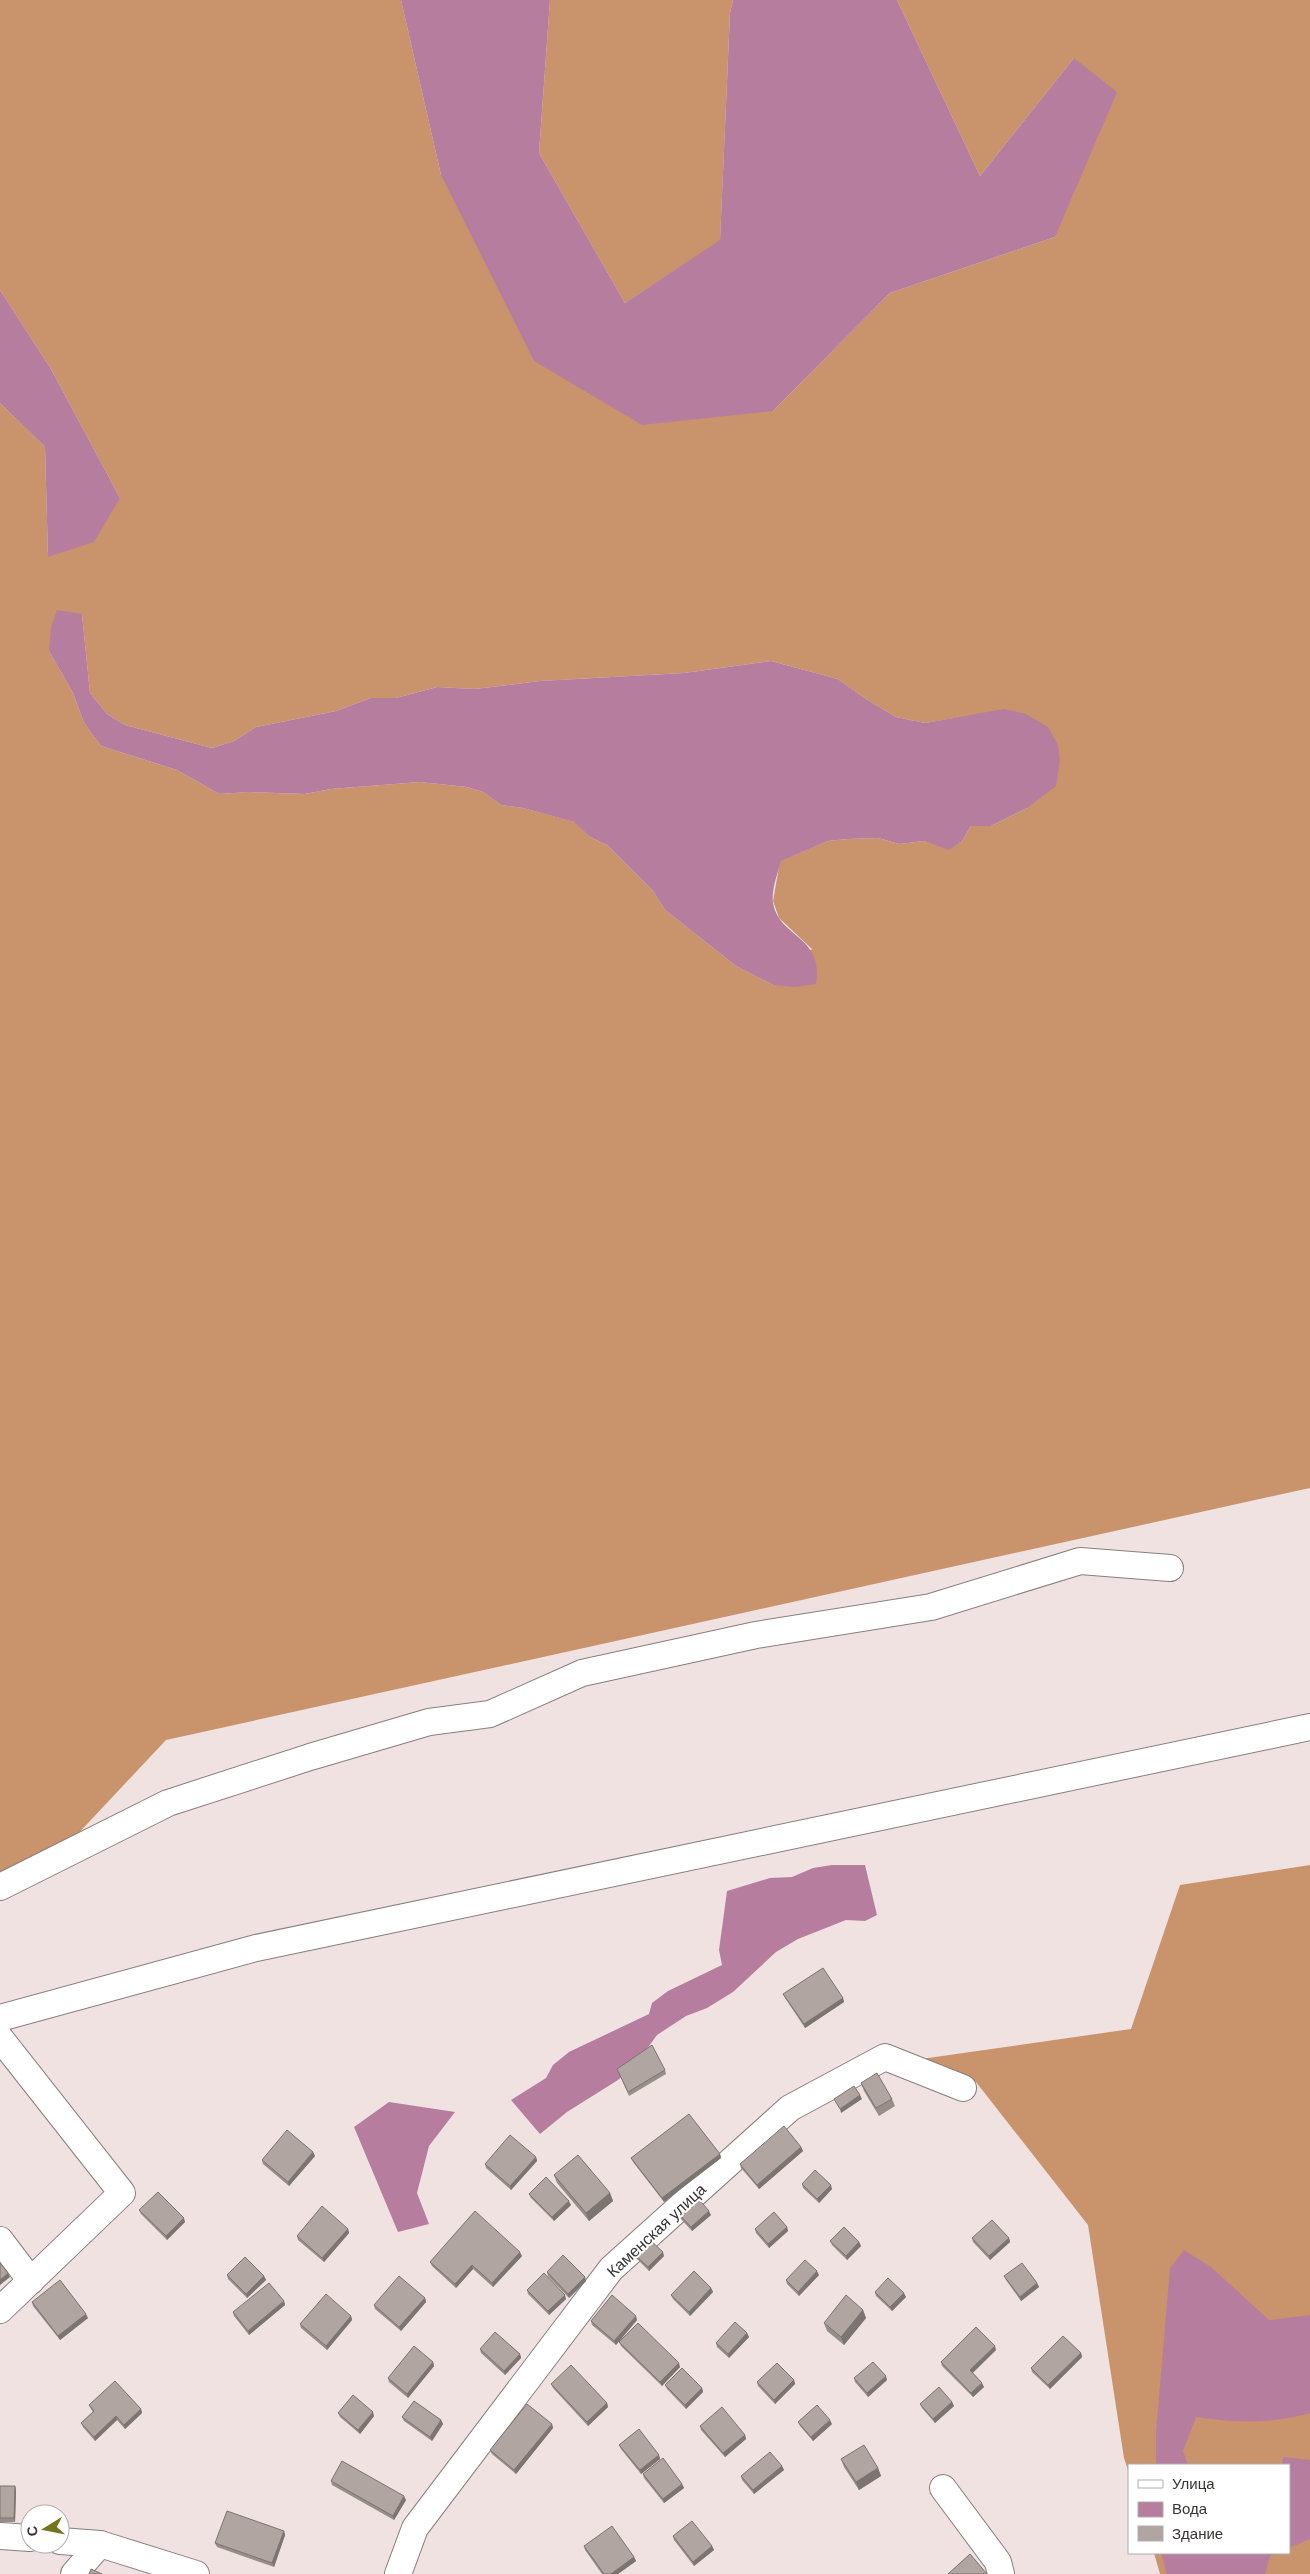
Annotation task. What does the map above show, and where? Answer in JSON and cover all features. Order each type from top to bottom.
[{"type":"street","points":[[0,1887],[168,1803],[310,1757],[429,1722],[490,1714],[582,1673],[756,1635],[931,1607],[1080,1561],[1170,1568]]},
{"type":"street","points":[[0,2018],[256,1948],[1310,1727]]},
{"type":"street","points":[[0,2038],[122,2193],[0,2310]]},
{"type":"street","name":"Каменская улица","points":[[398,2574],[415,2528],[610,2269],[790,2108],[885,2057],[963,2088]]},
{"type":"street","points":[[0,2240],[31,2281]]},
{"type":"street","points":[[943,2488],[998,2562],[1001,2574]]},
{"type":"street","points":[[0,2536],[20,2537]]},
{"type":"street","points":[[70,2542],[100,2544],[196,2574]]},
{"type":"street","points":[[74,2574],[100,2544]]},
{"type":"shaded area","points":[[0,0],[401,0],[441,175],[773,411],[890,293],[1055,237],[1074,58],[980,176],[897,0],[1310,0],[1310,1488],[166,1740],[73,1839],[0,1875],[0,403],[45,447],[48,556],[120,498],[51,369],[0,290]],"holes":[[[82,614],[90,693],[107,714],[125,725],[212,748],[234,741],[256,727],[336,711],[371,698],[396,698],[437,687],[475,689],[540,681],[684,673],[771,661],[838,679],[896,717],[925,723],[1004,710],[1027,808],[991,826],[971,826],[962,841],[949,849],[924,841],[899,844],[878,838],[848,839],[828,841],[780,861],[773,901],[779,918],[812,949],[773,985],[736,966],[665,910],[653,891],[607,845],[590,837],[575,822],[523,808],[501,805],[483,792],[467,787],[420,782],[331,789],[305,794],[249,792],[219,794],[177,770],[101,746],[84,723],[73,693],[49,651]]]},
{"type":"shaded area","points":[[550,0],[733,0],[730,13],[720,241],[625,303],[539,153]]},
{"type":"shaded area","points":[[1310,1865],[1310,2574],[1160,2574],[1154,2554],[1290,2554],[1290,2464],[1128,2464],[1128,2470],[1124,2458],[1088,2225],[976,2082],[921,2059],[1131,2029],[1180,1885]]},
{"type":"water","points":[[401,0],[550,0],[539,153],[625,303],[720,240],[730,13],[733,0],[897,0],[980,176],[1074,58],[1117,92],[1055,237],[890,293],[773,411],[642,425],[534,361],[441,175]]},
{"type":"water","points":[[0,290],[51,369],[120,498],[94,542],[48,557],[45,447],[0,403]]},
{"type":"water","points":[[57,610],[82,614],[90,693],[107,714],[125,725],[212,748],[234,741],[256,727],[336,711],[371,698],[396,698],[437,687],[475,689],[540,681],[684,673],[771,661],[838,679],[896,717],[925,723],[1004,709],[1026,714],[1048,727],[1058,745],[1060,760],[1056,786],[1027,808],[991,826],[971,826],[962,841],[949,850],[924,841],[899,844],[878,838],[848,839],[828,841],[781,861],[774,887],[773,903],[777,915],[783,924],[800,938],[814,956],[817,968],[816,984],[795,987],[773,985],[736,966],[665,910],[653,891],[607,845],[590,837],[574,822],[523,808],[501,805],[483,792],[467,787],[420,782],[331,789],[305,794],[249,792],[219,794],[177,770],[101,746],[84,723],[73,693],[49,651],[51,627]]},
{"type":"water","points":[[832,1865],[865,1865],[877,1915],[865,1921],[846,1920],[798,1939],[776,1952],[733,1992],[707,2008],[686,2016],[657,2035],[636,2064],[618,2080],[567,2112],[540,2134],[511,2100],[546,2078],[553,2065],[569,2052],[649,2014],[652,2003],[668,1991],[722,1965],[719,1950],[727,1891],[770,1878],[792,1877],[813,1868]]},
{"type":"water","points":[[389,2102],[455,2112],[429,2146],[417,2193],[429,2224],[398,2232],[354,2127]]},
{"type":"water","points":[[1184,2250],[1211,2267],[1269,2320],[1310,2315],[1310,2413],[1267,2421],[1196,2417],[1183,2451],[1188,2464],[1156,2464],[1156,2432],[1170,2268]]},
{"type":"water","points":[[1283,2457],[1310,2460],[1310,2539],[1290,2548],[1290,2464],[1282,2464]]},
{"type":"water","points":[[1161,2554],[1275,2554],[1270,2556],[1265,2574],[1167,2574]]},
{"type":"building","points":[[823,1968],[843,1998],[804,2024],[783,1994]]},
{"type":"building","points":[[652,2045],[665,2070],[628,2092],[617,2069]]},
{"type":"building","points":[[877,2073],[892,2099],[876,2108],[861,2083]]},
{"type":"building","points":[[854,2086],[860,2095],[840,2109],[834,2099]]},
{"type":"building","points":[[689,2114],[720,2154],[662,2198],[631,2158]]},
{"type":"building","points":[[784,2126],[801,2147],[757,2185],[740,2164]]},
{"type":"building","points":[[287,2130],[313,2152],[288,2182],[262,2160]]},
{"type":"building","points":[[510,2135],[536,2157],[510,2186],[485,2164]]},
{"type":"building","points":[[578,2155],[610,2193],[586,2213],[554,2175]]},
{"type":"building","points":[[815,2170],[831,2185],[817,2199],[802,2184]]},
{"type":"building","points":[[546,2177],[569,2201],[552,2217],[529,2194]]},
{"type":"building","points":[[158,2192],[184,2218],[166,2236],[139,2210]]},
{"type":"building","points":[[696,2196],[709,2211],[691,2227],[678,2213]]},
{"type":"building","points":[[322,2206],[348,2229],[322,2258],[297,2236]]},
{"type":"building","points":[[475,2211],[520,2252],[492,2283],[472,2265],[455,2284],[430,2262]]},
{"type":"building","points":[[774,2212],[787,2227],[768,2244],[755,2229]]},
{"type":"building","points":[[992,2220],[1009,2238],[989,2256],[972,2238]]},
{"type":"building","points":[[844,2227],[859,2242],[846,2256],[830,2241]]},
{"type":"building","points":[[649,2239],[663,2252],[648,2267],[634,2254]]},
{"type":"building","points":[[563,2255],[585,2277],[568,2294],[547,2272]]},
{"type":"building","points":[[245,2257],[264,2276],[246,2294],[227,2275]]},
{"type":"building","points":[[805,2260],[817,2271],[798,2292],[786,2280]]},
{"type":"building","points":[[0,2263],[8,2273],[0,2280]]},
{"type":"building","points":[[1022,2263],[1037,2283],[1020,2297],[1004,2276]]},
{"type":"building","points":[[694,2271],[711,2288],[689,2312],[671,2295]]},
{"type":"building","points":[[544,2273],[565,2295],[548,2311],[527,2290]]},
{"type":"building","points":[[399,2276],[425,2298],[399,2327],[374,2305]]},
{"type":"building","points":[[888,2278],[904,2293],[890,2307],[875,2292]]},
{"type":"building","points":[[60,2280],[86,2314],[58,2336],[32,2302]]},
{"type":"building","points":[[269,2283],[284,2301],[248,2331],[233,2312]]},
{"type":"building","points":[[326,2294],[351,2316],[326,2346],[300,2324]]},
{"type":"building","points":[[612,2295],[636,2316],[614,2341],[591,2321]]},
{"type":"building","points":[[846,2295],[863,2310],[841,2337],[824,2323]]},
{"type":"building","points":[[735,2322],[747,2333],[728,2354],[716,2343]]},
{"type":"building","points":[[638,2323],[679,2363],[660,2382],[619,2342]]},
{"type":"building","points":[[976,2327],[995,2346],[970,2370],[982,2383],[971,2393],[941,2362]]},
{"type":"building","points":[[495,2332],[520,2354],[504,2371],[480,2349]]},
{"type":"building","points":[[1063,2336],[1081,2353],[1048,2385],[1031,2368]]},
{"type":"building","points":[[414,2346],[433,2362],[407,2394],[388,2378]]},
{"type":"building","points":[[873,2362],[886,2376],[867,2393],[854,2378]]},
{"type":"building","points":[[777,2363],[794,2380],[774,2400],[757,2382]]},
{"type":"building","points":[[571,2365],[607,2403],[587,2422],[551,2384]]},
{"type":"building","points":[[682,2368],[702,2388],[685,2405],[665,2385]]},
{"type":"building","points":[[115,2381],[141,2409],[124,2425],[116,2416],[94,2437],[81,2423],[94,2411],[89,2405]]},
{"type":"building","points":[[939,2387],[952,2402],[933,2419],[920,2404]]},
{"type":"building","points":[[353,2395],[373,2412],[358,2430],[338,2413]]},
{"type":"building","points":[[414,2401],[441,2420],[430,2437],[402,2417]]},
{"type":"building","points":[[527,2404],[552,2424],[514,2470],[490,2450]]},
{"type":"building","points":[[817,2405],[830,2420],[811,2437],[798,2422]]},
{"type":"building","points":[[722,2407],[745,2435],[723,2453],[700,2426]]},
{"type":"building","points":[[639,2429],[659,2455],[640,2470],[619,2445]]},
{"type":"building","points":[[864,2445],[878,2468],[856,2482],[841,2459]]},
{"type":"building","points":[[770,2452],[782,2466],[753,2490],[741,2476]]},
{"type":"building","points":[[663,2458],[682,2484],[663,2499],[643,2474]]},
{"type":"building","points":[[342,2461],[404,2496],[393,2516],[331,2481]]},
{"type":"building","points":[[0,2486],[15,2486],[14,2518],[0,2518]]},
{"type":"building","points":[[227,2511],[284,2531],[272,2563],[215,2543]]},
{"type":"building","points":[[692,2521],[712,2546],[693,2562],[673,2536]]},
{"type":"building","points":[[612,2526],[634,2557],[611,2574],[604,2574],[584,2546]]},
{"type":"building","points":[[970,2554],[987,2574],[948,2574]]},
{"type":"building","points":[[91,2569],[102,2574],[89,2574]]}]
